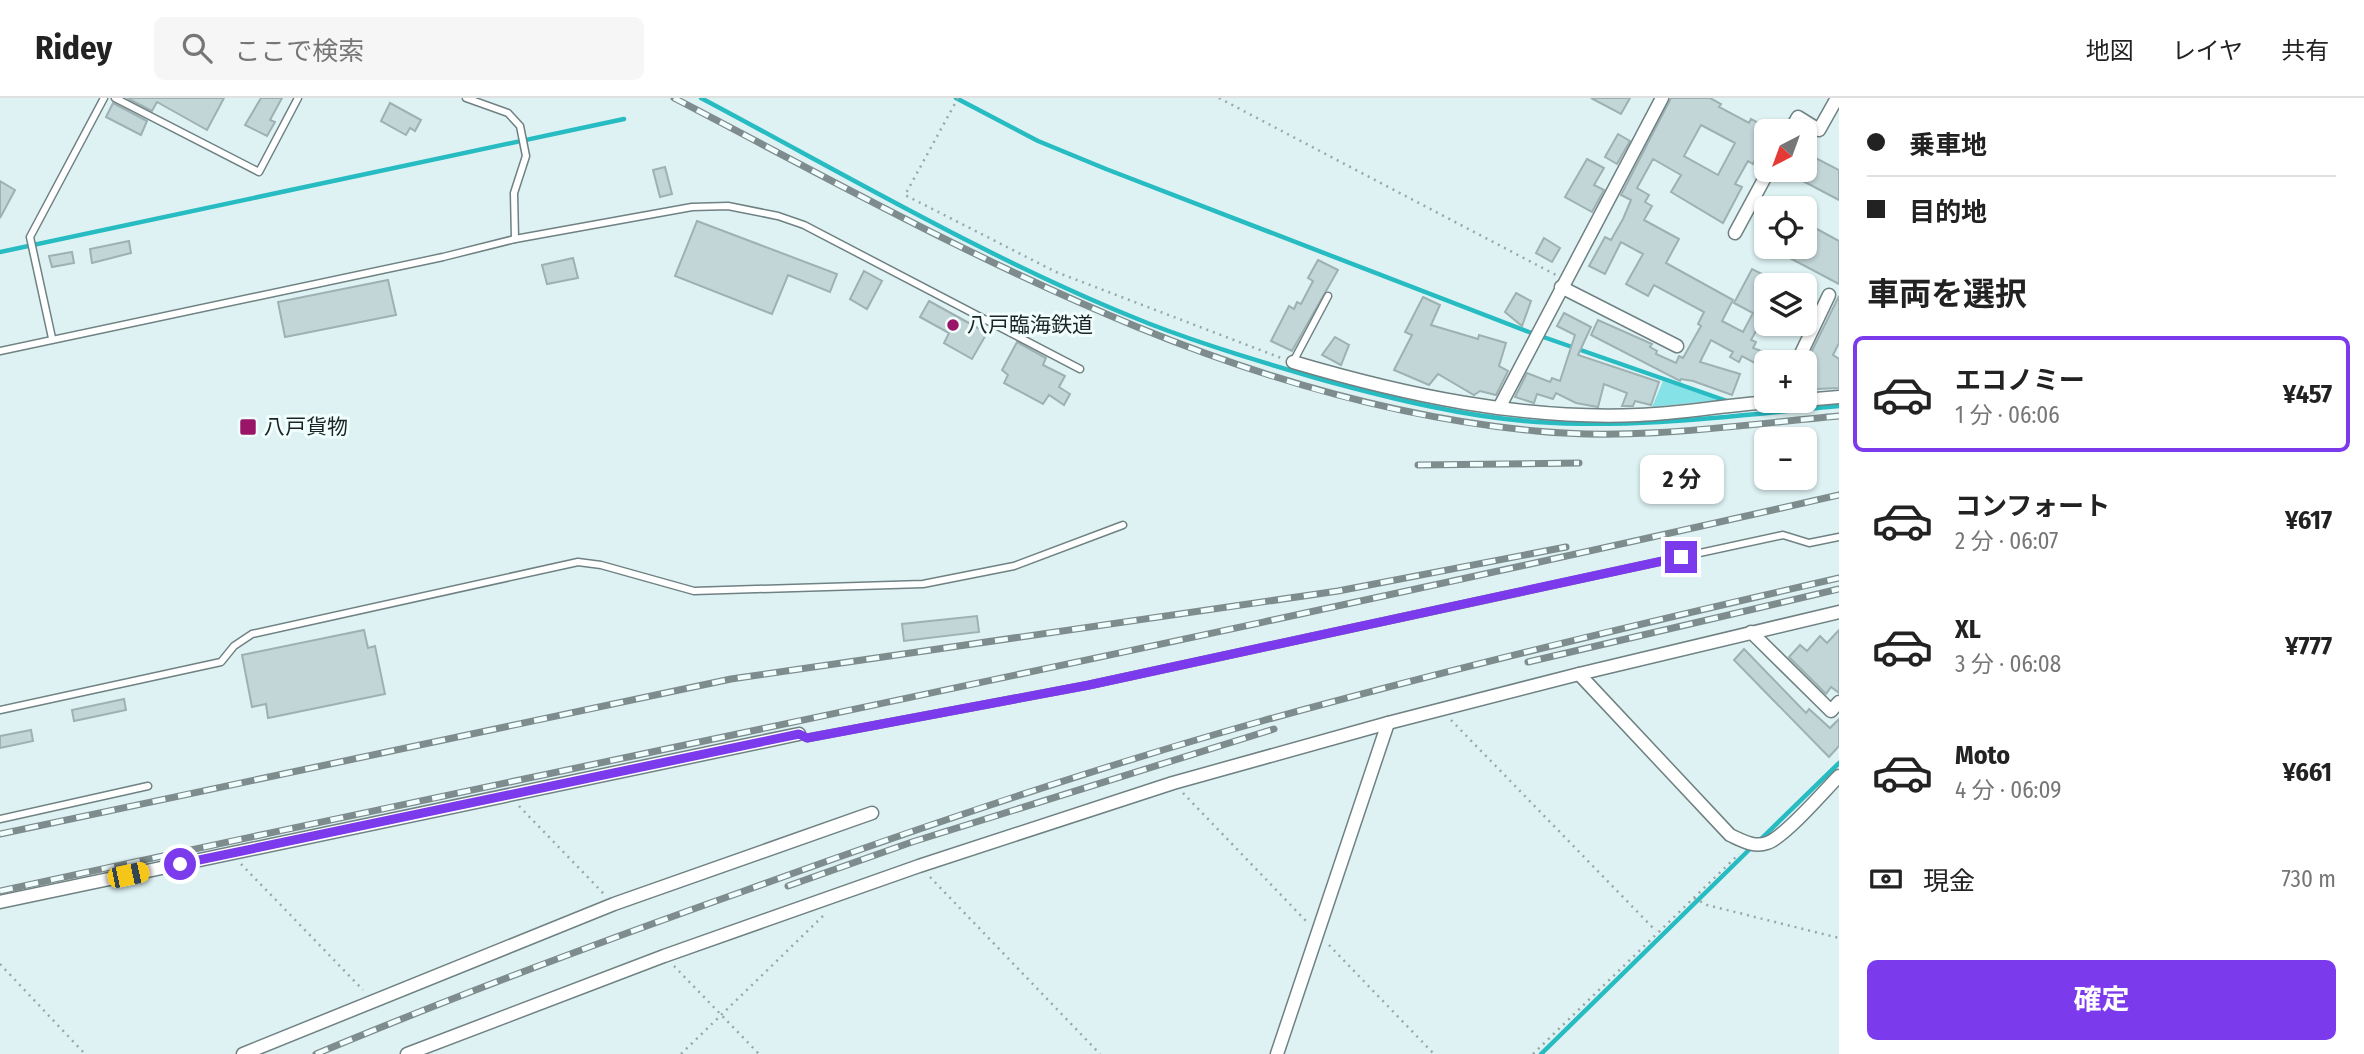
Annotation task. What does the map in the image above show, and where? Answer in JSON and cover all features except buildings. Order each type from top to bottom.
[{"type":"street","points":[[1499,408],[1662,98]]},
{"type":"street","points":[[1817,129],[1819,130],[1837,98]]},
{"type":"street","points":[[1735,233],[1763,182]]},
{"type":"street","points":[[1563,284],[1677,346]]},
{"type":"street","points":[[1803,350],[1829,295]]},
{"type":"street","points":[[1293,362],[1417,395],[1499,408],[1579,415],[1639,415],[1754,403]]},
{"type":"street","points":[[1817,399],[1839,397]]},
{"type":"street","points":[[407,1054],[664,956],[919,866],[1173,783],[1388,723],[1839,612]]},
{"type":"street","points":[[1751,632],[1831,711],[1839,702]]},
{"type":"street","points":[[1579,674],[1730,835],[1749,844],[1767,844],[1782,833],[1839,776]]},
{"type":"street","points":[[1277,1054],[1388,723]]},
{"type":"street","points":[[0,902],[799,734]]},
{"type":"street","points":[[243,1054],[614,904],[872,813]]},
{"type":"lane","points":[[52,338],[30,237],[104,98]]},
{"type":"lane","points":[[115,98],[259,172],[298,98]]},
{"type":"lane","points":[[466,98],[508,113],[520,126],[526,156],[514,193],[515,239]]},
{"type":"lane","points":[[0,351],[443,257],[515,239],[692,206],[728,206],[778,216],[804,225],[1080,369]]},
{"type":"lane","points":[[1293,362],[1328,296]]},
{"type":"lane","points":[[0,710],[220,662],[234,646],[252,634],[578,562],[601,565],[694,591],[923,584],[1014,566],[1123,526]]},
{"type":"lane","points":[[799,734],[807,738],[1089,685],[1783,535],[1809,543],[1839,537]]},
{"type":"lane","points":[[0,819],[148,786]]},
{"type":"path","points":[[958,98],[905,195],[1056,272],[1217,336],[1293,362]]},
{"type":"path","points":[[1219,98],[1563,284]]},
{"type":"path","points":[[1441,710],[1656,931]]},
{"type":"path","points":[[1173,783],[1434,1054]]},
{"type":"path","points":[[507,794],[614,904]]},
{"type":"path","points":[[1533,1054],[1656,931],[1749,844]]},
{"type":"path","points":[[231,853],[372,1000]]},
{"type":"path","points":[[919,866],[1100,1054]]},
{"type":"path","points":[[1694,898],[1707,905],[1839,938]]},
{"type":"path","points":[[681,1054],[828,911]]},
{"type":"path","points":[[664,956],[759,1054]]},
{"type":"path","points":[[0,964],[85,1054]]},
{"type":"shaded area","points":[[1663,381],[1721,400],[1652,407]]},
{"type":"waterway","points":[[701,98],[922,217],[1092,300],[1193,340],[1323,380],[1456,412],[1510,420],[1575,424],[1726,417],[1839,406]]},
{"type":"waterway","points":[[956,98],[1038,141],[1106,169],[1529,332],[1727,401]]},
{"type":"waterway","points":[[0,252],[624,119]]},
{"type":"waterway","points":[[1760,840],[1839,763]]},
{"type":"waterway","points":[[1541,1054],[1753,846]]},
{"type":"railway","points":[[674,98],[880,206],[1090,307],[1197,350],[1307,387],[1420,414],[1574,434],[1688,431],[1839,416]]},
{"type":"railway","points":[[1418,465],[1579,463]]},
{"type":"railway","points":[[0,891],[1150,646],[1839,495]]},
{"type":"railway","points":[[0,834],[731,679],[1338,591],[1566,547]]},
{"type":"railway","points":[[316,1054],[582,949],[1066,780],[1262,721],[1406,682],[1839,578]]},
{"type":"railway","points":[[1528,662],[1839,589]]},
{"type":"railway","points":[[788,886],[912,842],[1274,729]]},
{"type":"place","name":"八戸臨海鉄道","points":[[953,325]]},
{"type":"place","name":"八戸貨物","points":[[248,427]]},
{"type":"route","points":[[180,864],[799,734],[807,738],[895,719],[1089,685],[1681,557]]}]
